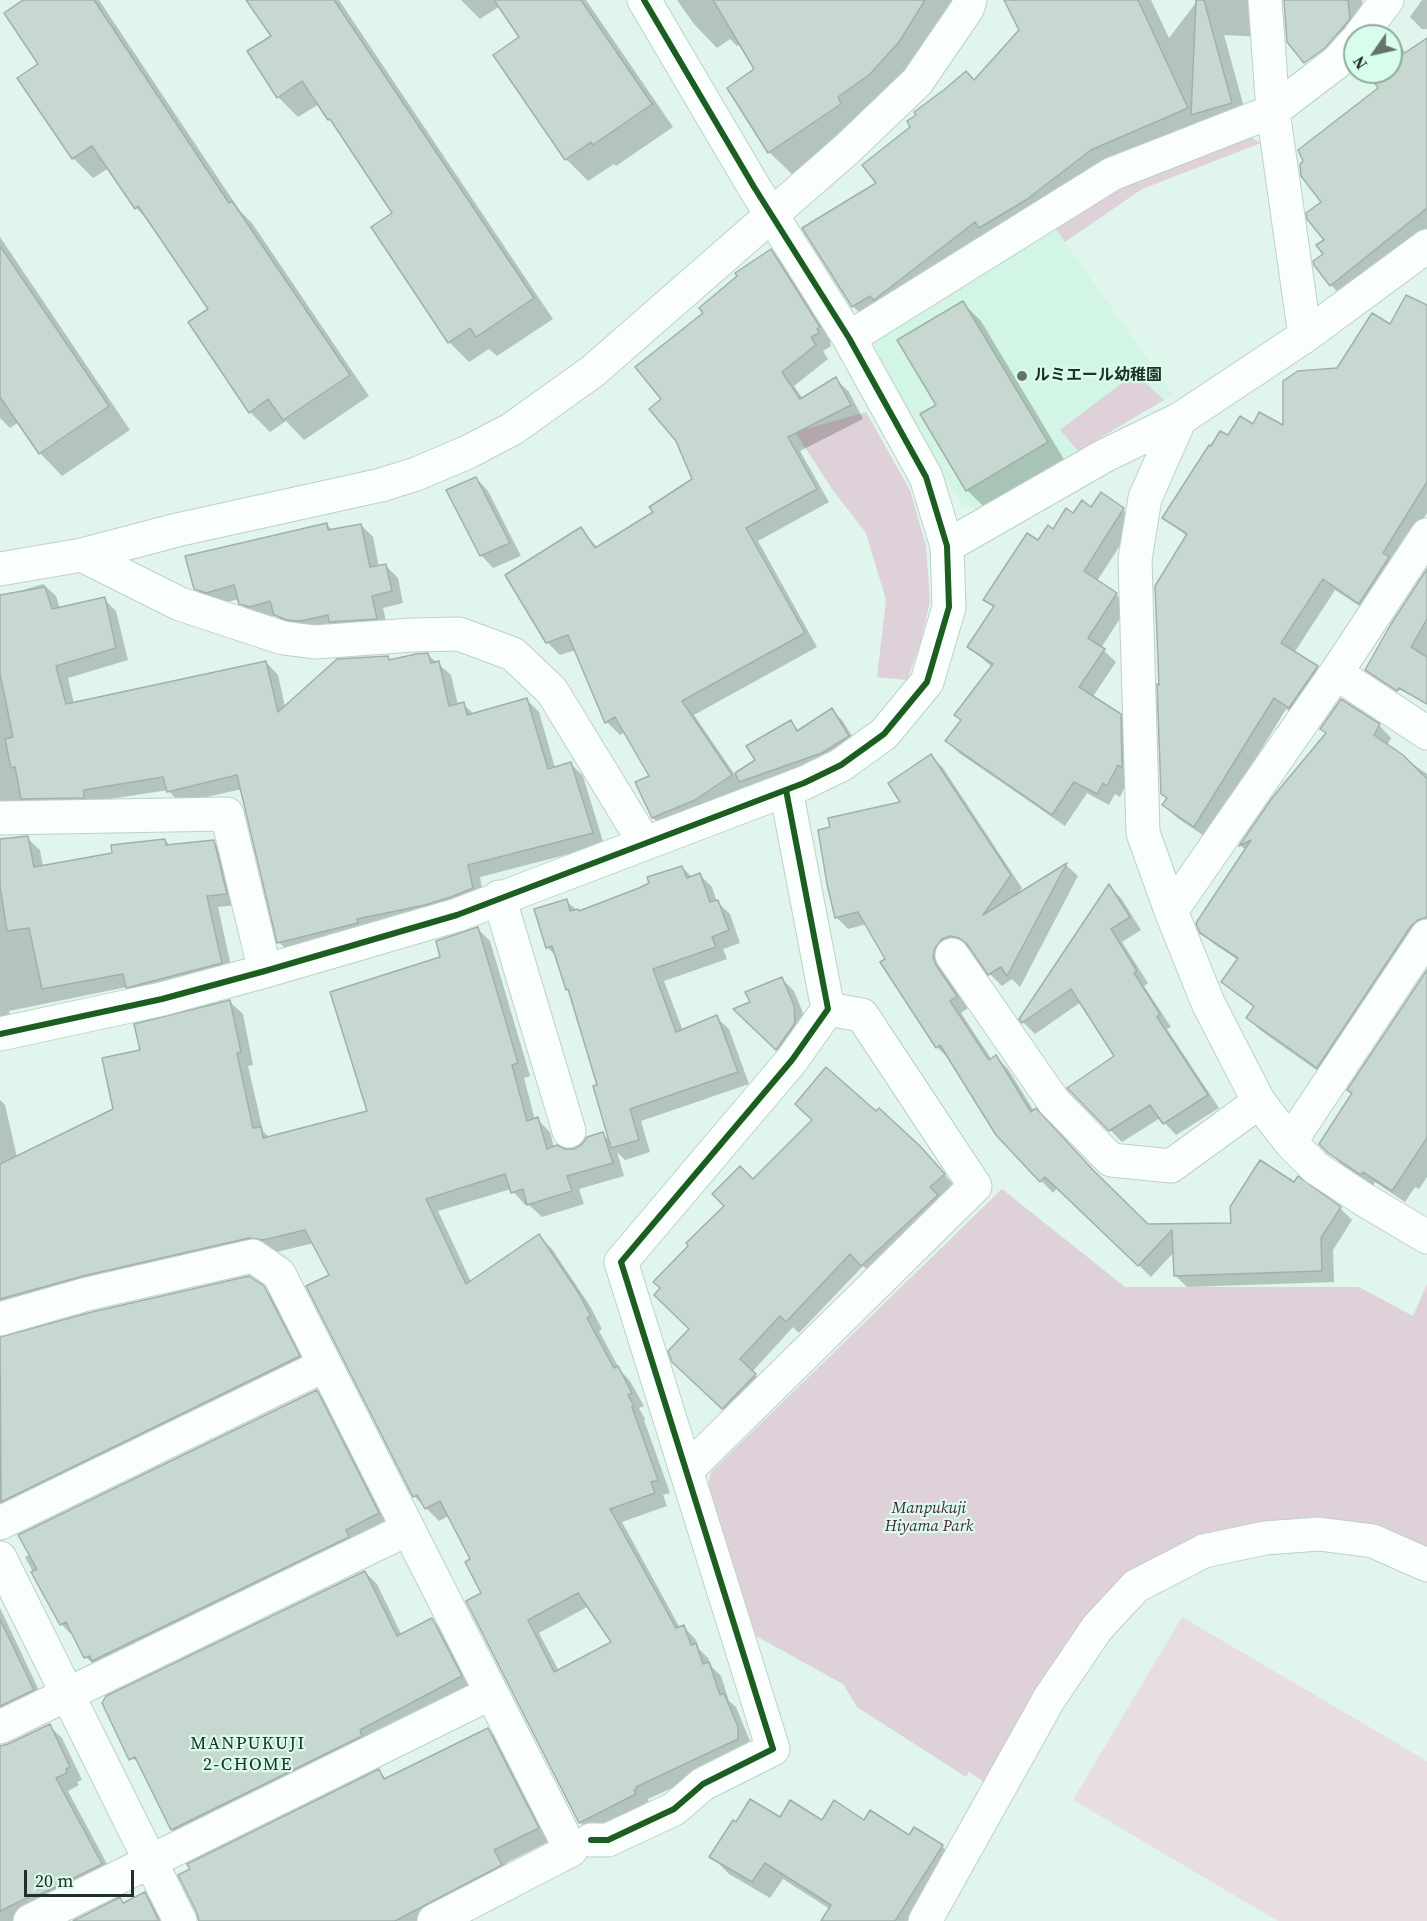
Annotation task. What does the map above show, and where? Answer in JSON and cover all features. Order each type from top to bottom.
[{"type":"street","points":[[0,1034],[162,999],[457,915],[499,897],[786,790],[841,765],[884,734],[927,682],[950,607],[947,546],[926,477],[849,338],[771,215],[644,0]]},
{"type":"street","points":[[0,569],[82,555],[177,530],[381,485],[416,474],[468,452],[512,429],[593,371],[847,149],[917,82],[967,9],[970,0]]},
{"type":"street","points":[[1265,0],[1273,111],[1305,336]]},
{"type":"street","points":[[1370,24],[1387,0]]},
{"type":"street","points":[[849,338],[1112,174],[1273,111],[1343,55]]},
{"type":"street","points":[[947,546],[1104,456],[1180,419],[1305,336],[1427,246]]},
{"type":"street","points":[[1180,419],[1145,498],[1135,559],[1143,833],[1208,1003],[1259,1102],[1290,1142],[1316,1168],[1371,1205],[1427,1238]]},
{"type":"street","points":[[1171,911],[1336,673],[1427,535]]},
{"type":"street","points":[[82,555],[180,604],[283,638],[315,642],[459,634],[513,654],[552,691],[644,842]]},
{"type":"street","points":[[1336,673],[1427,733]]},
{"type":"street","points":[[591,1840],[608,1840],[674,1809],[703,1784],[773,1749],[621,1262],[792,1060],[828,1009],[786,790]]},
{"type":"street","points":[[0,818],[227,814],[265,971]]},
{"type":"street","points":[[499,897],[569,1131]]},
{"type":"street","points":[[1290,1142],[1427,936]]},
{"type":"street","points":[[952,955],[1054,1102],[1111,1160],[1171,1166],[1259,1102]]},
{"type":"street","points":[[686,1471],[975,1186],[862,1015],[828,1009]]},
{"type":"street","points":[[0,1319],[87,1294],[253,1256],[279,1274],[571,1850],[434,1921]]},
{"type":"street","points":[[0,1523],[325,1365]]},
{"type":"street","points":[[0,1727],[408,1529]]},
{"type":"street","points":[[925,1921],[1048,1699],[1096,1628],[1136,1586],[1204,1551],[1265,1538],[1319,1534],[1373,1541],[1427,1565]]},
{"type":"street","points":[[0,1558],[180,1921]]},
{"type":"street","points":[[30,1921],[491,1693]]},
{"type":"shaded area","name":"ルミエール幼稚園","points":[[1053,225],[1173,395],[977,510],[962,505],[873,356],[875,338]]},
{"type":"shaded area","points":[[1182,1617],[1427,1761],[1427,1921],[1278,1921],[1073,1800]]},
{"type":"green space","points":[[1245,134],[1261,143],[1142,189],[1065,242],[1053,225],[1104,193]]},
{"type":"green space","points":[[1135,373],[1164,400],[1078,451],[1060,430]]},
{"type":"green space","points":[[866,412],[910,490],[926,546],[930,601],[920,645],[907,680],[877,677],[886,600],[866,533],[832,489],[795,432]]},
{"type":"green space","name":"Manpukuji Hiyama Park","points":[[1002,1189],[1125,1287],[1359,1287],[1413,1316],[1427,1284],[1427,1546],[1371,1524],[1304,1519],[1263,1523],[1083,1622],[1041,1681],[987,1784],[969,1772],[966,1777],[857,1707],[843,1684],[756,1636],[706,1492],[711,1472]]},
{"type":"building","points":[[23,0],[94,0],[229,203],[232,201],[350,375],[283,420],[268,399],[249,413],[188,322],[208,309],[138,206],[135,209],[92,146],[72,159],[17,78],[38,64],[4,13]]},
{"type":"building","points":[[246,0],[334,0],[534,298],[476,337],[470,328],[448,343],[371,227],[392,213],[330,119],[328,120],[302,81],[277,98],[247,51],[271,36]]},
{"type":"building","points":[[494,0],[581,0],[652,104],[593,145],[591,142],[565,160],[493,55],[519,37]]},
{"type":"building","points":[[713,0],[925,0],[899,42],[870,74],[838,97],[841,104],[768,153],[727,88],[754,69]]},
{"type":"building","points":[[1004,0],[1138,0],[1188,108],[1091,150],[1026,200],[979,228],[975,222],[874,300],[870,296],[852,307],[802,228],[876,183],[862,165],[910,127],[907,121],[916,115],[914,112],[966,71],[974,80],[1019,30]]},
{"type":"building","points":[[1196,0],[1204,0],[1232,103],[1191,115]]},
{"type":"building","points":[[1284,0],[1348,0],[1350,19],[1343,24],[1343,27],[1325,48],[1304,63],[1287,42]]},
{"type":"building","points":[[1427,38],[1427,208],[1330,286],[1313,261],[1323,254],[1316,245],[1324,240],[1307,219],[1306,213],[1321,202],[1301,176],[1300,164],[1303,161],[1298,150],[1378,88],[1375,84],[1403,84],[1403,54]]},
{"type":"building","points":[[0,246],[109,406],[39,454],[0,397]]},
{"type":"building","points":[[771,249],[820,327],[817,329],[819,333],[811,337],[816,345],[782,372],[800,399],[836,377],[851,405],[788,437],[817,489],[746,528],[805,633],[682,701],[732,775],[695,800],[652,818],[635,782],[649,776],[615,717],[605,723],[568,635],[546,643],[505,575],[581,527],[595,548],[653,512],[649,507],[692,479],[676,441],[649,409],[661,399],[635,367],[703,313],[699,308],[737,276],[735,273]]},
{"type":"building","points":[[1406,295],[1427,305],[1427,482],[1383,553],[1389,557],[1359,604],[1323,579],[1281,643],[1318,666],[1289,708],[1274,698],[1194,827],[1162,805],[1167,798],[1161,794],[1155,586],[1187,534],[1162,518],[1220,431],[1228,435],[1240,416],[1253,424],[1259,412],[1283,425],[1283,381],[1298,371],[1337,368],[1372,313],[1390,324]]},
{"type":"building","points":[[963,301],[1048,442],[966,491],[920,414],[936,405],[897,340]]},
{"type":"building","points":[[476,477],[510,543],[480,556],[446,490]]},
{"type":"building","points":[[1101,492],[1124,508],[1084,571],[1117,593],[1088,638],[1105,649],[1079,687],[1121,714],[1122,768],[1118,765],[1107,786],[1103,783],[1097,794],[1074,782],[1052,815],[945,741],[961,720],[954,715],[993,664],[967,647],[994,606],[983,600],[1027,533],[1038,540],[1048,525],[1053,529],[1066,508],[1073,513],[1082,500],[1091,507]]},
{"type":"building","points":[[327,523],[328,530],[361,524],[370,567],[386,564],[392,591],[372,596],[377,619],[329,622],[328,615],[301,621],[287,620],[274,615],[270,601],[250,607],[239,604],[234,585],[206,593],[194,589],[185,556]]},
{"type":"building","points":[[1427,569],[1427,619],[1411,647],[1427,657],[1427,704],[1399,688],[1397,691],[1365,670],[1391,624]]},
{"type":"building","points":[[45,587],[52,609],[105,597],[116,648],[56,666],[66,704],[266,661],[278,712],[337,659],[388,656],[389,660],[428,653],[431,663],[439,661],[449,706],[464,702],[467,715],[527,698],[548,769],[571,762],[593,833],[468,865],[473,888],[451,897],[425,905],[357,919],[358,923],[277,943],[237,775],[167,792],[163,777],[84,790],[84,798],[21,799],[15,767],[11,768],[5,739],[13,737],[0,674],[0,595]]},
{"type":"building","points":[[1341,699],[1380,724],[1374,735],[1403,755],[1427,779],[1427,917],[1411,926],[1317,1068],[1246,1018],[1254,1006],[1221,982],[1238,958],[1200,933],[1196,923],[1251,840],[1239,846],[1272,798],[1326,733],[1320,729]]},
{"type":"building","points":[[832,708],[849,736],[822,753],[739,782],[735,773],[755,760],[746,746],[791,720],[797,731]]},
{"type":"building","points":[[931,754],[1011,875],[983,915],[1067,863],[1007,976],[1001,967],[988,975],[967,944],[959,938],[950,936],[942,939],[935,948],[933,957],[936,965],[957,996],[950,1001],[989,1060],[996,1055],[1031,1112],[1036,1108],[1093,1170],[1148,1224],[1231,1223],[1230,1207],[1260,1160],[1294,1182],[1298,1176],[1341,1207],[1321,1238],[1322,1271],[1174,1276],[1172,1230],[1138,1266],[1045,1177],[1040,1182],[996,1135],[940,1045],[936,1048],[880,962],[885,959],[858,912],[835,918],[827,884],[818,830],[830,827],[828,818],[900,802],[888,783]]},
{"type":"building","points":[[28,836],[34,867],[112,853],[111,845],[165,839],[166,845],[214,840],[227,894],[207,896],[222,963],[126,988],[123,974],[42,989],[29,928],[7,931],[0,886],[0,839]]},
{"type":"building","points":[[682,866],[687,878],[700,873],[710,902],[718,900],[729,930],[712,937],[716,947],[653,969],[676,1032],[717,1015],[738,1072],[630,1109],[639,1140],[611,1148],[593,1086],[597,1085],[568,989],[566,990],[552,946],[546,948],[534,909],[567,899],[570,911],[578,909],[579,911],[649,883],[647,877]]},
{"type":"building","points":[[1109,884],[1130,917],[1111,929],[1137,971],[1134,973],[1160,1014],[1157,1017],[1208,1095],[1163,1124],[1150,1105],[1109,1131],[1067,1088],[1114,1056],[1071,989],[1022,1023],[1019,1019]]},
{"type":"building","points":[[478,927],[518,1063],[512,1065],[527,1121],[538,1117],[547,1149],[557,1145],[565,1149],[574,1149],[587,1137],[603,1132],[613,1163],[567,1176],[572,1191],[527,1205],[523,1189],[511,1193],[505,1174],[426,1199],[466,1284],[539,1234],[578,1292],[591,1316],[587,1318],[614,1368],[618,1366],[632,1393],[628,1395],[634,1406],[632,1407],[658,1480],[651,1482],[655,1493],[610,1509],[676,1628],[684,1625],[691,1645],[696,1643],[703,1664],[709,1662],[720,1695],[724,1693],[738,1727],[738,1739],[636,1787],[637,1789],[634,1790],[636,1794],[579,1823],[466,1601],[481,1593],[465,1562],[470,1559],[440,1501],[425,1509],[417,1495],[413,1497],[306,1286],[329,1275],[305,1230],[263,1240],[249,1238],[83,1276],[0,1299],[0,1164],[113,1109],[102,1058],[140,1050],[134,1024],[230,1000],[241,1052],[237,1053],[253,1128],[261,1127],[263,1138],[367,1111],[330,992],[440,957],[436,941]],"holes":[[[578,1593],[611,1642],[554,1672],[528,1620]]]},
{"type":"building","points":[[1427,970],[1427,1138],[1392,1191],[1363,1172],[1361,1175],[1328,1153],[1319,1144],[1352,1093],[1347,1090]]},
{"type":"building","points":[[782,977],[794,1005],[795,1023],[776,1050],[733,1009],[750,1002],[745,992]]},
{"type":"building","points":[[826,1067],[876,1111],[879,1108],[920,1146],[945,1174],[930,1187],[938,1195],[861,1266],[850,1254],[786,1322],[780,1316],[740,1359],[756,1374],[722,1409],[672,1362],[668,1351],[689,1329],[654,1295],[660,1288],[653,1282],[688,1246],[686,1243],[724,1206],[712,1194],[740,1166],[753,1179],[812,1120],[795,1104]]},
{"type":"building","points":[[249,1276],[264,1286],[300,1356],[1,1502],[0,1337],[92,1312]]},
{"type":"building","points":[[317,1390],[379,1513],[346,1530],[349,1537],[92,1661],[90,1656],[84,1658],[66,1622],[60,1625],[31,1572],[37,1569],[18,1535]]},
{"type":"building","points":[[365,1571],[397,1636],[432,1618],[462,1676],[360,1730],[362,1736],[171,1830],[135,1757],[129,1760],[102,1703],[106,1696]]},
{"type":"building","points":[[0,1619],[34,1690],[0,1706]]},
{"type":"building","points":[[50,1724],[70,1767],[66,1769],[67,1773],[56,1778],[102,1864],[0,1911],[0,1746]]},
{"type":"building","points":[[488,1728],[539,1828],[494,1850],[502,1865],[395,1921],[199,1921],[178,1875],[190,1869],[187,1864],[379,1769],[384,1779]]},
{"type":"building","points":[[750,1799],[780,1817],[790,1800],[822,1820],[834,1800],[864,1820],[870,1810],[909,1835],[914,1827],[943,1845],[895,1921],[821,1921],[831,1905],[765,1863],[752,1882],[709,1857],[733,1820],[736,1822]]},
{"type":"building","points":[[145,1892],[159,1921],[73,1921],[120,1897],[123,1903]]},
{"type":"cycle path","points":[[0,1034],[162,999],[457,915],[804,783],[841,765],[884,734],[927,682],[949,607],[947,546],[926,477],[849,338],[754,187],[644,0]]},
{"type":"cycle path","points":[[591,1840],[608,1840],[674,1809],[703,1784],[773,1749],[621,1262],[792,1060],[828,1009],[786,790]]},
{"type":"place","name":"ルミエール幼稚園","points":[[1022,376]]},
{"type":"district","name":"MANPUKUJI 2-CHOME","points":[[248,1754]]}]
